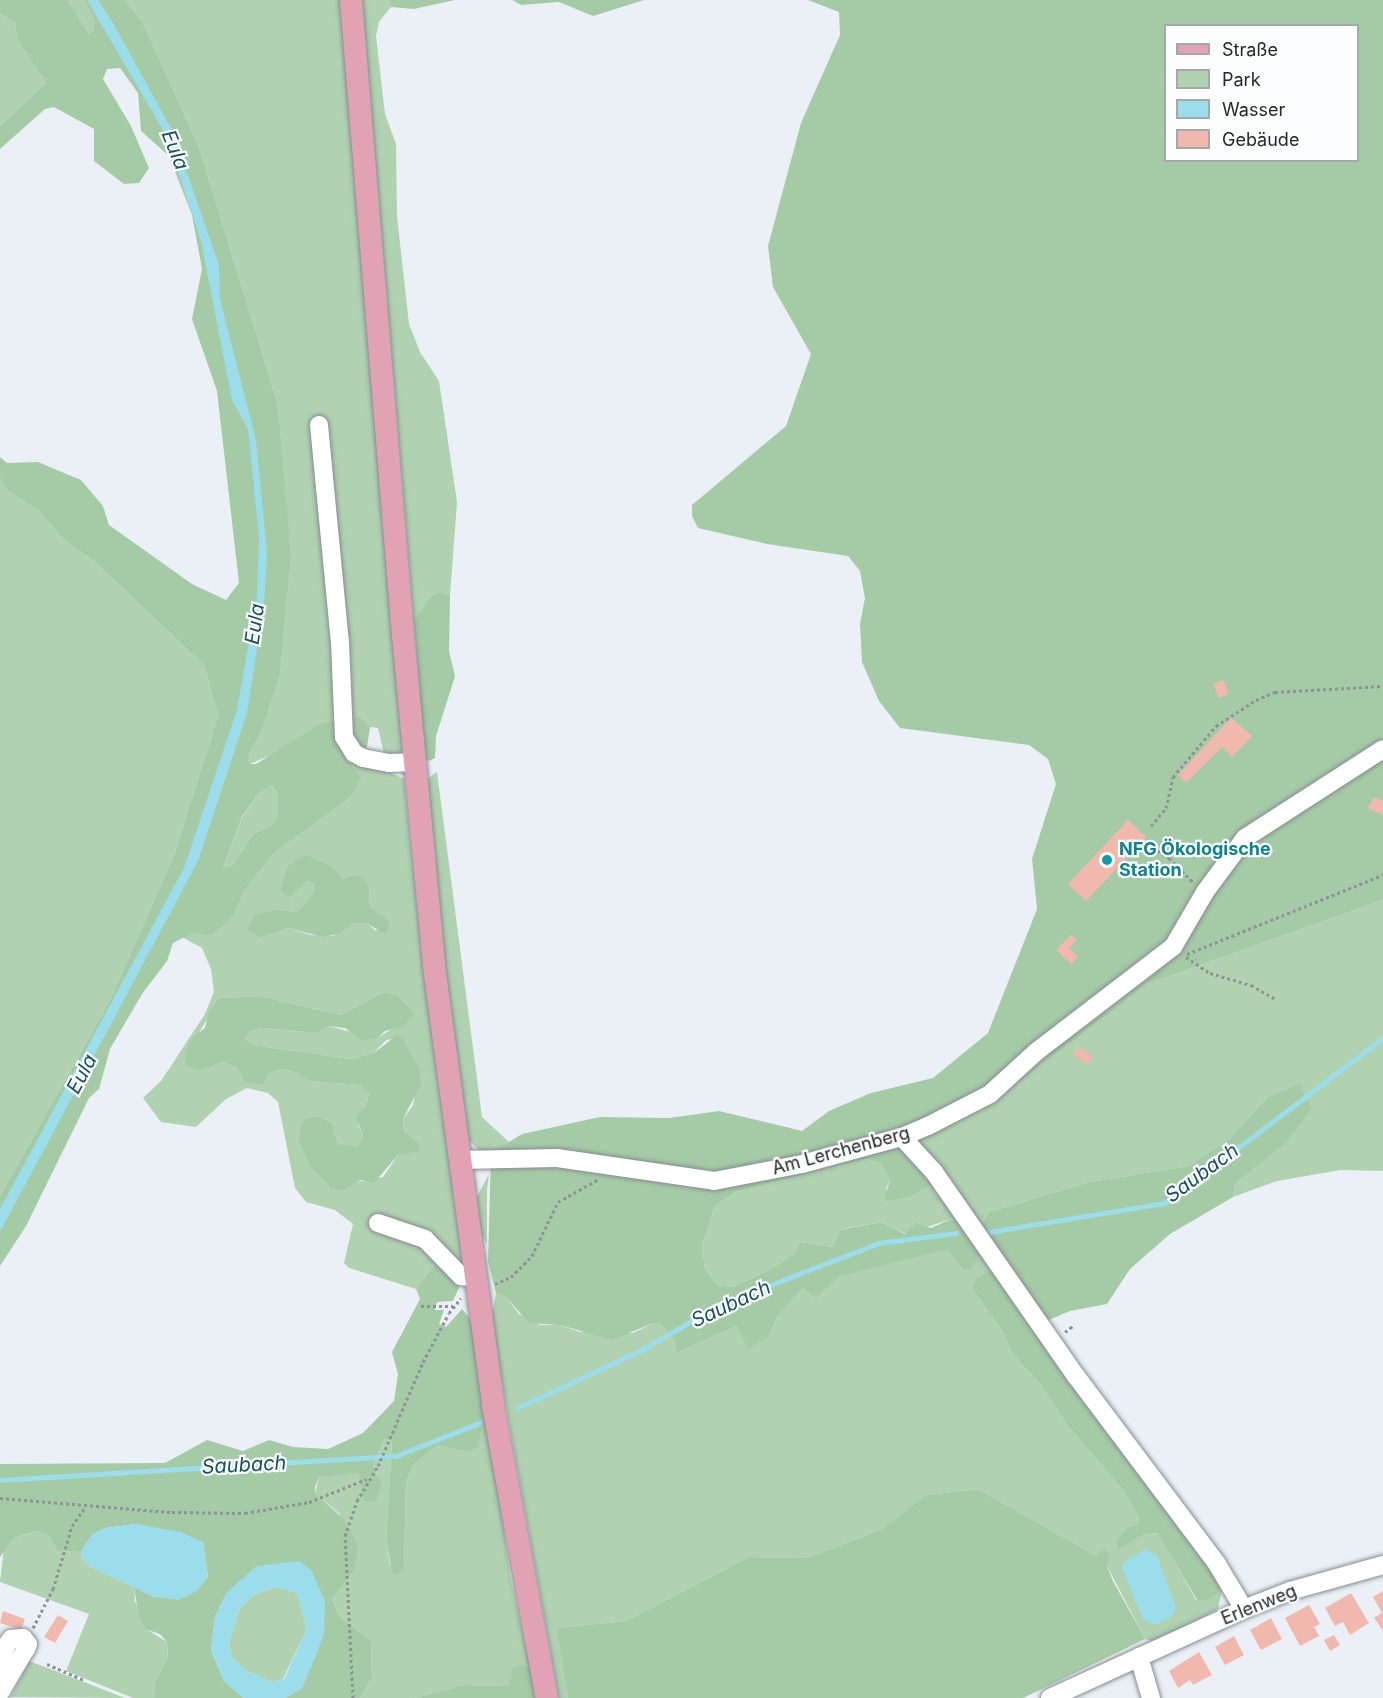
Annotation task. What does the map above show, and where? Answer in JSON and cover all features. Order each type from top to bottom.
[{"type":"main road","points":[[351,0],[414,762],[459,1160],[476,1284],[547,1698]]},
{"type":"street","points":[[319,425],[340,642],[344,737],[354,753],[363,758],[389,763],[414,762]]},
{"type":"street","name":"Am Lerchenberg","points":[[459,1160],[557,1158],[606,1167],[714,1181],[802,1164],[902,1137],[990,1094],[1036,1052],[1178,951],[1205,892],[1245,838],[1383,749]]},
{"type":"street","points":[[902,1137],[934,1172],[979,1239],[1217,1564],[1244,1609]]},
{"type":"street","points":[[378,1223],[425,1239],[461,1276],[476,1284]]},
{"type":"street","name":"Erlenweg","points":[[1050,1698],[1244,1609],[1290,1591],[1383,1565]]},
{"type":"street","points":[[3,1688],[27,1640]]},
{"type":"street","points":[[1139,1657],[1150,1698]]},
{"type":"path","points":[[1151,826],[1166,808],[1173,777],[1216,726],[1256,700],[1275,692],[1383,686]]},
{"type":"path","points":[[1147,844],[1169,858],[1205,892]]},
{"type":"path","points":[[1178,951],[1383,875]]},
{"type":"path","points":[[1178,951],[1210,973],[1251,985],[1275,999]]},
{"type":"path","points":[[353,1698],[345,1536],[368,1479],[378,1466],[423,1362],[455,1306],[462,1298],[476,1284],[512,1277],[532,1256],[558,1202],[603,1178],[606,1167]]},
{"type":"path","points":[[420,1306],[455,1306]]},
{"type":"path","points":[[0,1498],[86,1506],[244,1513],[309,1502],[368,1479]]},
{"type":"path","points":[[27,1640],[53,1588],[72,1526],[86,1506]]},
{"type":"path","points":[[47,1664],[84,1680]]},
{"type":"green space","points":[[0,0],[68,0],[88,34],[93,32],[95,21],[84,0],[125,0],[143,23],[199,147],[278,405],[288,518],[291,559],[280,676],[262,731],[249,754],[250,764],[256,764],[320,724],[361,717],[370,727],[367,747],[345,757],[362,778],[350,798],[273,854],[245,890],[234,915],[212,935],[193,933],[173,943],[167,961],[142,994],[110,1049],[99,1089],[89,1098],[26,1226],[0,1266],[0,1196],[110,1000],[174,855],[218,716],[204,665],[94,561],[64,540],[39,511],[8,491],[0,479],[0,457],[7,463],[38,462],[81,480],[103,506],[109,525],[192,584],[226,600],[239,583],[217,391],[192,319],[202,269],[192,215],[169,156],[141,131],[138,93],[120,68],[107,69],[103,79],[131,126],[149,168],[139,183],[124,184],[94,161],[94,129],[54,107],[45,109],[0,149],[0,126],[46,83],[17,40],[15,22],[0,14]],"holes":[[[272,785],[278,793],[278,814],[271,826],[253,834],[233,865],[223,868],[242,817],[258,794]]]},
{"type":"green space","points":[[68,0],[84,0],[95,21],[93,33],[87,34]]},
{"type":"green space","points":[[125,0],[341,0],[403,758],[384,754],[378,728],[370,727],[361,717],[250,764],[249,754],[262,731],[280,676],[291,559],[278,405],[199,147],[143,23]]},
{"type":"green space","points":[[362,0],[388,0],[391,7],[379,22],[376,36],[385,114],[396,144],[397,216],[409,324],[420,352],[439,381],[457,502],[450,596],[441,591],[429,598],[414,621]]},
{"type":"green space","points":[[388,0],[455,0],[414,9],[391,7]]},
{"type":"green space","points":[[512,0],[644,0],[593,16],[559,2],[521,5]]},
{"type":"green space","points":[[808,0],[1383,0],[1383,900],[1147,984],[986,1108],[920,1143],[906,1143],[933,1184],[912,1196],[884,1201],[890,1180],[880,1163],[868,1159],[736,1192],[715,1206],[702,1246],[705,1269],[717,1285],[733,1287],[771,1269],[794,1254],[800,1242],[833,1247],[840,1230],[881,1222],[905,1234],[916,1223],[931,1228],[949,1220],[961,1222],[982,1252],[970,1270],[962,1269],[948,1249],[839,1277],[816,1298],[803,1288],[777,1317],[769,1336],[748,1349],[737,1326],[677,1353],[674,1340],[661,1324],[653,1323],[612,1340],[560,1325],[529,1323],[507,1298],[496,1293],[488,1261],[491,1153],[522,1134],[600,1117],[669,1118],[719,1111],[802,1131],[829,1111],[871,1093],[933,1078],[988,1033],[1037,909],[1032,859],[1056,784],[1048,759],[1029,745],[900,728],[879,701],[862,662],[860,624],[865,598],[860,571],[848,556],[767,544],[698,528],[692,516],[692,505],[786,426],[811,354],[773,287],[768,246],[801,123],[840,35],[839,12]]},
{"type":"green space","points":[[0,14],[15,22],[17,40],[46,83],[0,126]]},
{"type":"green space","points":[[0,479],[8,491],[39,511],[64,540],[94,561],[204,665],[218,716],[174,855],[110,1000],[0,1196]]},
{"type":"green space","points":[[441,591],[450,596],[449,651],[455,676],[436,736],[435,758],[429,761],[425,758],[414,621],[429,598]]},
{"type":"green space","points":[[348,752],[404,779],[424,976],[463,1264],[436,1263],[416,1289],[349,1268],[344,1263],[353,1224],[335,1210],[306,1202],[295,1188],[278,1102],[268,1093],[247,1088],[226,1099],[196,1127],[161,1122],[143,1098],[161,1081],[205,1014],[214,992],[211,969],[202,948],[180,936],[234,915],[245,890],[273,854],[350,798],[362,778],[345,757]],"holes":[[[304,854],[342,879],[356,874],[369,887],[370,907],[384,916],[376,931],[368,924],[354,923],[333,936],[311,935],[288,928],[261,938],[277,910],[297,912],[313,894],[314,884],[307,881],[280,889],[287,866]],[[382,993],[395,1027],[376,1039],[329,1026],[318,1033],[263,1028],[250,1032],[245,1039],[253,1045],[351,1059],[374,1053],[386,1040],[403,1038],[419,1069],[413,1105],[403,1119],[404,1131],[419,1143],[398,1155],[383,1177],[330,1187],[322,1178],[307,1118],[318,1116],[332,1123],[338,1144],[357,1148],[363,1136],[359,1126],[369,1094],[360,1085],[308,1081],[297,1073],[282,1069],[270,1073],[263,1085],[245,1083],[237,1068],[223,1062],[198,1071],[200,1031],[220,998],[259,996],[341,1015]]]},
{"type":"green space","points":[[437,772],[482,1117],[509,1142],[491,1153],[480,1151],[468,1140],[452,1028],[426,780]]},
{"type":"green space","points":[[272,785],[278,793],[278,814],[271,826],[253,834],[233,865],[223,868],[242,818],[258,794]]},
{"type":"green space","points":[[304,854],[333,867],[342,879],[356,874],[363,878],[369,887],[370,907],[384,916],[389,923],[388,931],[385,934],[368,924],[354,923],[339,934],[323,937],[288,928],[261,938],[247,930],[255,915],[277,910],[297,912],[313,894],[314,884],[307,881],[288,898],[280,889],[287,866]]},
{"type":"green space","points":[[1383,900],[1383,1171],[1341,1170],[1277,1181],[1233,1197],[1235,1184],[1284,1145],[1266,1099],[1229,1139],[1189,1166],[1090,1182],[989,1212],[980,1227],[943,1169],[920,1143],[986,1108],[1147,984]]},
{"type":"green space","points":[[382,993],[397,995],[414,1014],[403,1027],[385,1031],[377,1039],[361,1040],[345,1028],[329,1026],[318,1033],[263,1028],[250,1032],[245,1039],[253,1045],[351,1059],[374,1053],[397,1035],[403,1038],[419,1068],[421,1084],[403,1119],[404,1131],[419,1143],[420,1151],[398,1155],[374,1183],[361,1180],[341,1191],[330,1187],[310,1166],[299,1141],[301,1125],[307,1118],[318,1116],[332,1123],[338,1144],[357,1147],[363,1136],[356,1116],[365,1107],[369,1094],[360,1085],[308,1081],[297,1073],[282,1069],[270,1073],[263,1085],[245,1083],[237,1068],[223,1062],[199,1071],[186,1065],[185,1052],[193,1037],[205,1028],[209,1011],[220,998],[259,996],[341,1015]]},
{"type":"green space","points":[[1299,1084],[1312,1108],[1284,1145],[1235,1184],[1233,1197],[1170,1234],[1130,1269],[1107,1304],[1070,1311],[1044,1322],[980,1227],[989,1212],[1090,1182],[1189,1166],[1229,1139],[1266,1099]]},
{"type":"green space","points":[[868,1159],[880,1163],[890,1180],[886,1189],[912,1196],[933,1184],[961,1222],[948,1220],[906,1234],[881,1222],[840,1230],[833,1247],[800,1242],[794,1254],[771,1269],[733,1287],[717,1285],[705,1269],[702,1246],[715,1206],[736,1192]]},
{"type":"green space","points":[[489,1174],[487,1244],[477,1228],[474,1202]]},
{"type":"green space","points":[[949,1248],[962,1269],[982,1252],[993,1270],[972,1289],[1003,1332],[1011,1352],[1041,1385],[1067,1425],[1122,1489],[1139,1517],[1138,1524],[1127,1527],[1115,1542],[1117,1548],[1143,1535],[1159,1533],[1196,1600],[1206,1601],[1223,1584],[1218,1609],[1168,1635],[1152,1641],[1145,1639],[1107,1566],[1095,1555],[978,1489],[928,1495],[880,1530],[807,1558],[749,1557],[626,1621],[558,1628],[568,1698],[559,1698],[491,1321],[496,1293],[507,1298],[519,1314],[540,1325],[560,1325],[580,1332],[633,1333],[653,1323],[661,1324],[674,1340],[677,1353],[737,1326],[769,1336],[777,1317],[803,1288],[816,1297],[839,1277]]},
{"type":"green space","points":[[436,1263],[462,1281],[453,1301],[437,1302],[435,1310],[444,1310],[439,1324],[446,1327],[462,1309],[471,1320],[484,1416],[478,1448],[468,1451],[439,1445],[414,1464],[406,1482],[404,1568],[397,1575],[392,1572],[386,1539],[392,1441],[384,1439],[373,1463],[381,1485],[376,1502],[364,1501],[358,1473],[319,1477],[315,1487],[315,1493],[345,1520],[358,1545],[354,1571],[332,1599],[339,1616],[371,1641],[372,1678],[360,1698],[285,1698],[302,1688],[324,1633],[311,1570],[227,1592],[215,1617],[211,1650],[224,1681],[244,1698],[154,1698],[155,1682],[168,1657],[167,1642],[160,1634],[148,1630],[139,1618],[134,1587],[154,1597],[208,1577],[203,1542],[136,1524],[106,1528],[92,1535],[81,1552],[57,1551],[49,1536],[37,1531],[14,1538],[0,1557],[0,1464],[165,1463],[207,1440],[243,1451],[269,1440],[293,1447],[328,1449],[363,1433],[394,1401],[398,1374],[392,1352],[420,1299],[416,1289]]},
{"type":"green space","points":[[993,1270],[1223,1584],[1217,1594],[1206,1601],[1197,1600],[1158,1533],[1143,1535],[1118,1549],[1115,1542],[1127,1527],[1138,1524],[1139,1517],[1122,1489],[1067,1425],[1041,1385],[1011,1352],[1003,1332],[972,1289],[976,1279]]},
{"type":"green space","points":[[484,1416],[489,1426],[510,1575],[530,1667],[521,1664],[509,1686],[464,1685],[415,1698],[360,1698],[372,1678],[371,1641],[339,1616],[332,1599],[354,1571],[340,1514],[315,1493],[319,1477],[348,1472],[358,1473],[361,1485],[378,1475],[373,1463],[378,1447],[384,1439],[392,1441],[386,1539],[390,1565],[404,1568],[406,1482],[414,1464],[439,1445],[451,1445],[481,1427]]},
{"type":"green space","points":[[978,1489],[1095,1555],[1105,1549],[1110,1556],[1107,1566],[1113,1581],[1145,1639],[1023,1698],[568,1698],[557,1628],[626,1621],[749,1557],[807,1558],[880,1530],[927,1495]]},
{"type":"green space","points":[[38,1531],[49,1536],[57,1551],[81,1552],[82,1558],[91,1567],[134,1587],[135,1601],[148,1630],[167,1642],[168,1657],[155,1682],[154,1698],[133,1698],[66,1671],[89,1614],[0,1582],[4,1547],[14,1538]]},
{"type":"green space","points":[[276,1587],[297,1593],[307,1629],[283,1679],[272,1682],[247,1671],[232,1658],[229,1642],[240,1608],[255,1594]]},
{"type":"green space","points":[[29,1661],[79,1680],[125,1698],[11,1697]]},
{"type":"green space","points":[[521,1664],[530,1667],[535,1698],[415,1698],[464,1685],[509,1686],[513,1667]]},
{"type":"water","name":"Eula","points":[[87,0],[98,0],[172,130],[219,265],[220,299],[256,440],[267,552],[264,605],[247,713],[198,861],[0,1232],[0,1209],[184,868],[237,710],[257,596],[259,537],[248,429],[232,400],[201,241],[166,135]]},
{"type":"water","points":[[136,1524],[180,1532],[203,1542],[208,1577],[197,1591],[179,1600],[154,1597],[91,1567],[82,1558],[81,1552],[92,1535],[106,1528]]},
{"type":"water","points":[[1145,1549],[1157,1556],[1176,1608],[1170,1618],[1153,1625],[1142,1617],[1122,1568],[1124,1562]]},
{"type":"water","points":[[299,1561],[311,1570],[325,1601],[324,1633],[315,1658],[302,1688],[285,1698],[244,1698],[224,1681],[211,1650],[215,1617],[227,1592],[257,1566]],"holes":[[[276,1587],[297,1593],[307,1629],[284,1679],[272,1682],[247,1671],[232,1658],[229,1642],[240,1608],[255,1594]]]},
{"type":"building","points":[[1223,680],[1229,694],[1219,698],[1213,684]]},
{"type":"building","points":[[1231,718],[1252,736],[1232,757],[1222,747],[1186,783],[1178,775]]},
{"type":"building","points":[[1374,797],[1383,801],[1383,815],[1368,808]]},
{"type":"building","name":"NFG Ökologische Station","points":[[1128,820],[1146,837],[1086,901],[1068,884]]},
{"type":"building","points":[[1071,935],[1077,940],[1069,948],[1078,957],[1071,964],[1056,950]]},
{"type":"building","points":[[1078,1047],[1093,1056],[1088,1064],[1073,1055]]},
{"type":"building","points":[[1383,1591],[1383,1631],[1374,1618],[1382,1613],[1373,1597]]},
{"type":"building","points":[[1351,1593],[1369,1623],[1350,1635],[1343,1622],[1335,1626],[1325,1608]]},
{"type":"building","points":[[1309,1605],[1320,1624],[1314,1627],[1319,1636],[1300,1646],[1285,1618]]},
{"type":"building","points":[[3,1611],[25,1619],[21,1630],[0,1623]]},
{"type":"building","points":[[58,1615],[68,1621],[55,1643],[44,1637]]},
{"type":"building","points":[[1271,1618],[1282,1639],[1261,1650],[1250,1630]]},
{"type":"building","points":[[1334,1635],[1340,1645],[1330,1651],[1324,1640]]},
{"type":"building","points":[[1234,1636],[1244,1655],[1225,1665],[1215,1647]]},
{"type":"building","points":[[1199,1652],[1212,1675],[1193,1685],[1190,1680],[1178,1688],[1169,1671]]},
{"type":"waterway","name":"Saubach","points":[[989,1232],[1165,1203],[1383,1038]]},
{"type":"waterway","name":"Saubach","points":[[517,1408],[640,1351],[714,1308],[801,1273],[879,1243],[956,1233]]},
{"type":"waterway","name":"Saubach","points":[[0,1480],[396,1456],[482,1422]]},
{"type":"place","name":"NFG Ökologische Station","points":[[1107,860]]}]
